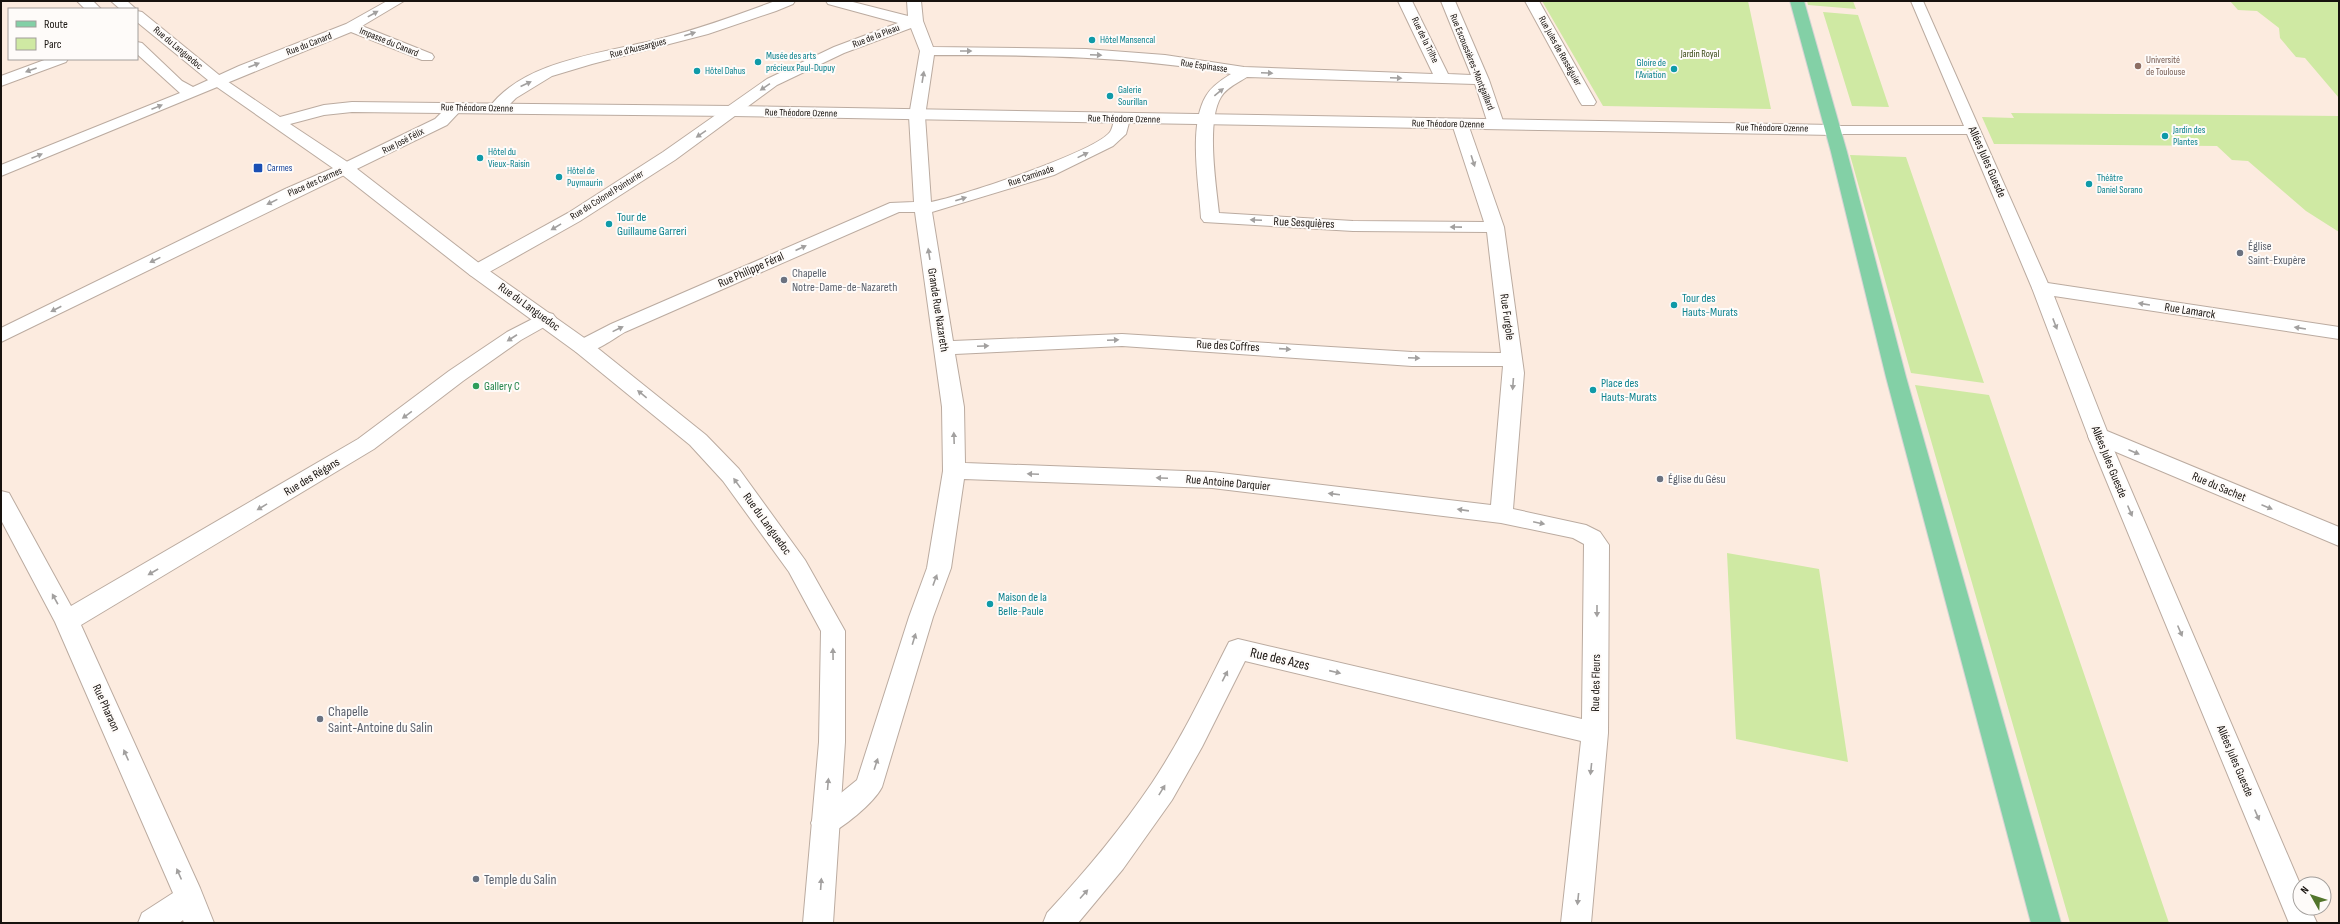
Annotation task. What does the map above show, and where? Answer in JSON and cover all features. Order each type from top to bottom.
[{"type":"main road","points":[[1797,1],[1833,130],[1896,376],[2046,923]]},
{"type":"street","points":[[84,1],[93,8]]},
{"type":"street","points":[[118,1],[128,8]]},
{"type":"street","name":"Rue du Canard","points":[[219,82],[244,69],[350,27],[397,1]]},
{"type":"street","name":"Rue d'Aussargues","points":[[496,109],[506,97],[520,87],[568,65],[652,46],[753,15],[788,1]]},
{"type":"street","points":[[833,1],[905,20],[916,21]]},
{"type":"street","points":[[878,12],[890,12],[911,1]]},
{"type":"street","name":"Grande Rue Nazareth","points":[[825,823],[868,787],[921,616],[939,568],[954,471],[953,407],[923,208],[918,116],[927,50],[916,21],[914,1]]},
{"type":"street","name":"Rue de la Trilhe","points":[[1405,1],[1444,80]]},
{"type":"street","name":"Rue Escoussières-Montgaillard","points":[[1448,1],[1481,80],[1496,124]]},
{"type":"street","name":"Rue Jules de Rességuier","points":[[1532,1],[1588,102]]},
{"type":"street","name":"Allées Jules Guesde","points":[[1917,1],[2041,288],[2098,436],[2303,923]]},
{"type":"street","name":"Rue du Languedoc","points":[[138,16],[219,82]]},
{"type":"street","name":"Rue de la Pleau","points":[[733,111],[760,90],[791,72],[839,50],[916,21]]},
{"type":"street","name":"Impasse du Canard","points":[[350,27],[427,58]]},
{"type":"street","points":[[138,47],[177,84],[191,93]]},
{"type":"street","name":"Rue Espinasse","points":[[927,50],[1009,50],[1126,56],[1220,67],[1244,72],[1444,80],[1481,80]]},
{"type":"street","points":[[1,81],[58,60]]},
{"type":"street","points":[[1206,120],[1212,97],[1244,72]]},
{"type":"street","points":[[1,171],[219,82]]},
{"type":"street","name":"Place des Carmes","points":[[219,82],[346,169]]},
{"type":"street","name":"Rue Théodore Ozenne","points":[[278,122],[324,110],[352,107],[733,111],[918,116],[1833,130],[1959,131],[1973,129]]},
{"type":"street","name":"Rue José Félix","points":[[346,169],[441,122],[455,108]]},
{"type":"street","name":"Rue du Colonel Pointurier","points":[[478,271],[574,217],[669,156],[733,111]]},
{"type":"street","name":"Rue Caminade","points":[[923,208],[934,207],[1022,180],[1072,160],[1107,143],[1118,134],[1122,119]]},
{"type":"street","name":"Rue Sesquières","points":[[1206,120],[1205,135],[1210,218],[1353,226],[1495,227]]},
{"type":"street","name":"Rue Furgole","points":[[1460,124],[1495,227],[1514,373],[1501,516]]},
{"type":"street","name":"Rue du Languedoc","points":[[346,169],[478,271],[546,318],[698,440],[731,475],[797,566],[833,631],[832,742],[818,923]]},
{"type":"street","name":"Place des Carmes","points":[[1,336],[291,193],[346,169]]},
{"type":"street","name":"Rue Philippe Féral","points":[[583,347],[618,328],[896,207],[923,208]]},
{"type":"street","name":"Rue Lamarck","points":[[2041,288],[2339,333]]},
{"type":"street","name":"Rue des Régans","points":[[68,621],[366,444],[501,345],[546,318]]},
{"type":"street","name":"Rue des Coffres","points":[[944,348],[1122,340],[1412,358],[1512,360]]},
{"type":"street","name":"Rue du Sachet","points":[[2098,436],[2339,537]]},
{"type":"street","name":"Rue Antoine Darquier","points":[[954,471],[1212,480],[1501,516]]},
{"type":"street","name":"Rue Pharaon","points":[[1,499],[68,621],[194,911]]},
{"type":"street","name":"Rue des Fleurs","points":[[1501,516],[1578,531],[1592,538],[1597,545],[1595,733],[1576,923]]},
{"type":"street","name":"Rue des Azes","points":[[1058,923],[1096,882],[1162,791],[1204,717],[1238,649],[1595,733]]},
{"type":"street","points":[[153,923],[194,911]]},
{"type":"green space","name":"Jardin Royal","points":[[1542,1],[1748,1],[1771,109],[1603,106]]},
{"type":"green space","points":[[1807,1],[1853,1],[1856,9],[1808,5]]},
{"type":"green space","points":[[2230,1],[2339,1],[2339,98],[2305,58],[2296,57],[2280,38],[2279,28],[2257,11],[2238,10]]},
{"type":"green space","points":[[1823,12],[1858,15],[1889,107],[1852,106]]},
{"type":"green space","name":"Jardin des Plantes","points":[[2011,113],[2339,116],[2339,232],[2306,211],[2248,161],[2232,160],[2217,146],[1994,144],[1982,117],[2014,118]]},
{"type":"green space","points":[[1850,155],[1906,157],[1984,383],[1911,373]]},
{"type":"green space","points":[[1915,385],[1989,395],[2169,923],[2070,923]]},
{"type":"green space","points":[[1727,553],[1819,569],[1848,762],[1736,739]]},
{"type":"place","name":"Hôtel Mansencal","points":[[1092,40]]},
{"type":"place","name":"Musée des arts précieux Paul-Dupuy","points":[[758,62]]},
{"type":"place","name":"Université de Toulouse","points":[[2138,66]]},
{"type":"place","name":"Gloire de l'Aviation","points":[[1674,69]]},
{"type":"place","name":"Hôtel Dahus","points":[[697,71]]},
{"type":"place","name":"Galerie Sourillan","points":[[1110,96]]},
{"type":"place","name":"Jardin des Plantes","points":[[2165,136]]},
{"type":"place","name":"Hôtel du Vieux-Raisin","points":[[480,158]]},
{"type":"place","name":"Carmes","points":[[258,168]]},
{"type":"place","name":"Hôtel de Puymaurin","points":[[559,177]]},
{"type":"place","name":"Théâtre Daniel Sorano","points":[[2089,184]]},
{"type":"place","name":"Tour de Guillaume Garreri","points":[[609,224]]},
{"type":"place","name":"Église Saint-Exupère","points":[[2240,253]]},
{"type":"place","name":"Chapelle Notre-Dame-de-Nazareth","points":[[784,280]]},
{"type":"place","name":"Tour des Hauts-Murats","points":[[1674,305]]},
{"type":"place","name":"Gallery C","points":[[476,386]]},
{"type":"place","name":"Place des Hauts-Murats","points":[[1593,390]]},
{"type":"place","name":"Église du Gésu","points":[[1660,479]]},
{"type":"place","name":"Maison de la Belle-Paule","points":[[990,604]]},
{"type":"place","name":"Chapelle Saint-Antoine du Salin","points":[[320,719]]},
{"type":"place","name":"Temple du Salin","points":[[476,879]]}]
